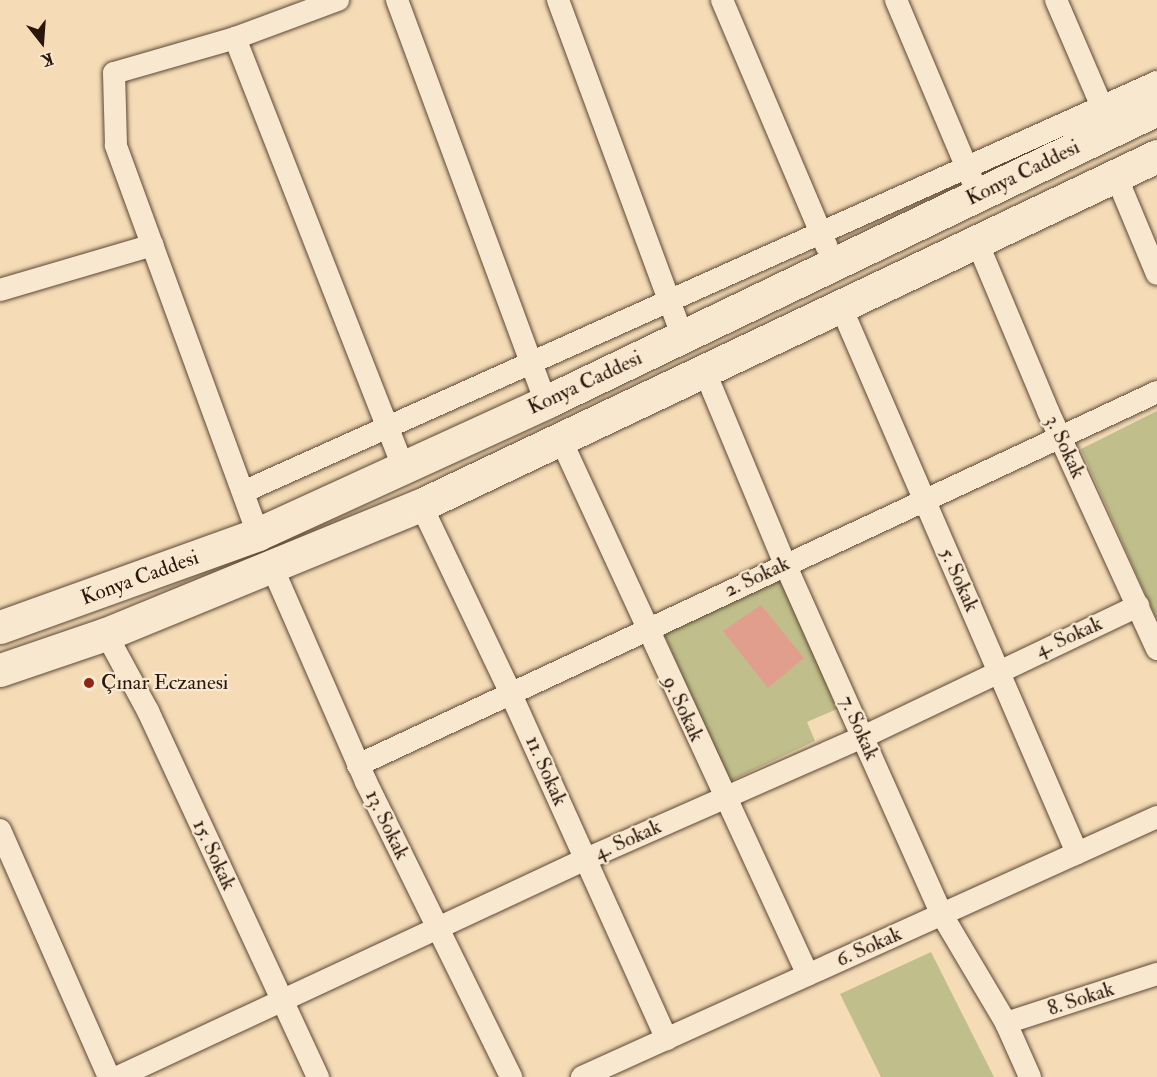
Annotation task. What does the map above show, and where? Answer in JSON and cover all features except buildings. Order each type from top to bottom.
[{"type":"main road","name":"Konya Caddesi","points":[[0,627],[258,534],[546,402],[834,264],[972,181],[1107,119],[1157,109]]},
{"type":"main road","name":"Konya Caddesi","points":[[0,670],[106,634],[273,569],[421,505],[1157,156]]},
{"type":"main road","points":[[258,534],[273,569]]},
{"type":"street","points":[[258,534],[116,146],[114,73],[235,38],[312,4],[338,0]]},
{"type":"street","points":[[397,0],[546,402]]},
{"type":"street","points":[[558,0],[682,336]]},
{"type":"street","points":[[723,0],[834,264]]},
{"type":"street","points":[[243,492],[821,233],[972,181],[896,0]]},
{"type":"street","points":[[1056,0],[1107,119],[1157,82]]},
{"type":"street","points":[[235,38],[403,468]]},
{"type":"street","points":[[1116,176],[1157,274]]},
{"type":"street","name":"3. Sokak","points":[[977,242],[1060,438],[1157,649]]},
{"type":"street","points":[[0,290],[153,245]]},
{"type":"street","name":"5. Sokak","points":[[841,307],[1077,854]]},
{"type":"street","name":"7. Sokak","points":[[705,372],[785,564],[942,915],[1006,1023],[1030,1077]]},
{"type":"street","name":"2. Sokak","points":[[358,765],[510,692],[1157,392]]},
{"type":"street","name":"9. Sokak","points":[[561,440],[645,629],[808,975]]},
{"type":"street","name":"11. Sokak","points":[[421,505],[510,692],[667,1039]]},
{"type":"street","name":"13. Sokak","points":[[273,569],[358,765],[511,1077]]},
{"type":"street","name":"4. Sokak","points":[[118,1077],[585,859],[863,737],[998,669],[1138,606]]},
{"type":"street","name":"15. Sokak","points":[[106,634],[148,711],[318,1077]]},
{"type":"street","name":"6. Sokak","points":[[582,1077],[1157,817]]},
{"type":"street","points":[[0,830],[109,1077]]},
{"type":"street","name":"8. Sokak","points":[[1006,1023],[1157,974]]},
{"type":"shaded area","points":[[1157,411],[1157,620],[1081,449]]},
{"type":"shaded area","points":[[780,577],[837,709],[807,722],[815,741],[730,781],[663,632]]},
{"type":"shaded area","points":[[931,952],[994,1077],[881,1077],[840,994]]},
{"type":"place","name":"Çınar Eczanesi","points":[[89,683]]}]
